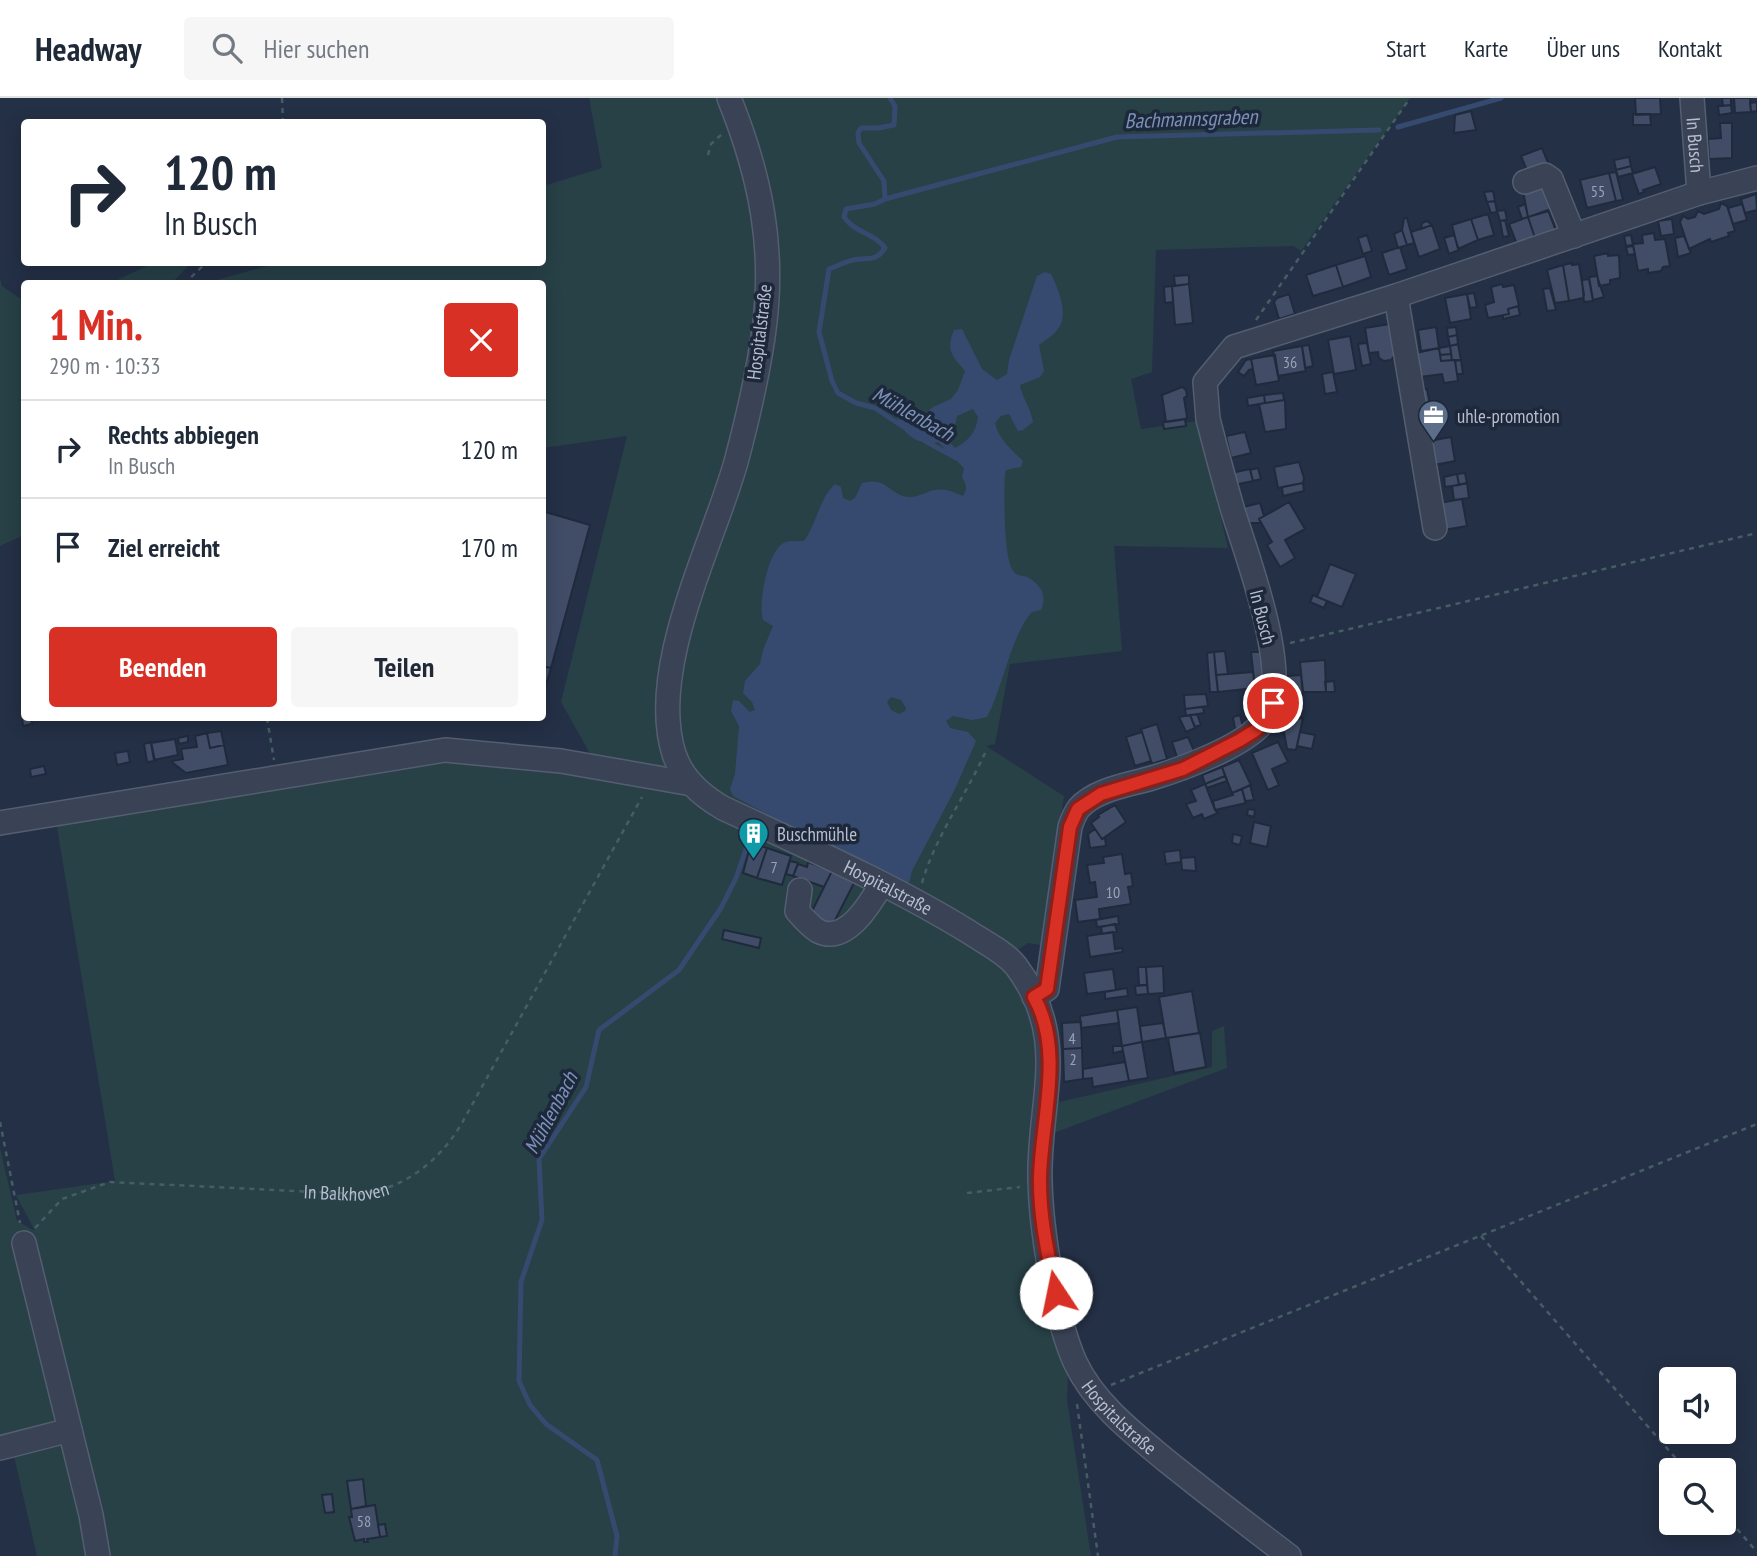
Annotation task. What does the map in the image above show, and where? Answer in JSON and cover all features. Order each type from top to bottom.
[{"type":"street","name":"Hospitalstraße","points":[[729,98],[760,192],[768,240],[766,307],[763,338],[736,462],[683,618],[673,664],[669,693],[670,737],[675,756],[692,784],[706,798],[951,921],[1015,965],[1034,997],[1046,1027],[1049,1060],[1040,1185],[1043,1223],[1060,1314],[1075,1362],[1094,1392],[1138,1437],[1289,1556]]},
{"type":"street","name":"In Busch","points":[[1692,98],[1699,193]]},
{"type":"street","points":[[1525,182],[1545,175],[1551,179],[1574,236]]},
{"type":"street","name":"In Busch","points":[[1034,997],[1047,989],[1070,827],[1078,809],[1101,794],[1183,769],[1256,730],[1266,719],[1273,703],[1274,669],[1267,623],[1208,419],[1205,382],[1211,372],[1234,347],[1396,296],[1699,193],[1757,178]]},
{"type":"street","points":[[1396,296],[1435,528]]},
{"type":"street","points":[[0,823],[445,750],[561,761],[692,784]]},
{"type":"street","points":[[800,890],[797,911],[818,931],[829,934],[852,925],[881,885]]},
{"type":"street","points":[[1015,965],[1052,949]]},
{"type":"street","points":[[24,1243],[98,1556]]},
{"type":"street","points":[[0,1448],[70,1430]]},
{"type":"path","points":[[282,98],[283,119]]},
{"type":"path","points":[[1254,323],[1410,98]]},
{"type":"path","points":[[188,280],[203,266]]},
{"type":"path","points":[[1272,648],[1757,533]]},
{"type":"path","points":[[267,721],[276,777]]},
{"type":"path","points":[[917,904],[929,860],[985,753]]},
{"type":"path","name":"In Balkhoven","points":[[24,1243],[33,1229],[62,1199],[110,1182],[358,1194],[373,1193],[391,1186],[430,1164],[442,1153],[462,1123],[654,776]]},
{"type":"path","points":[[0,1122],[24,1243]]},
{"type":"path","points":[[1098,1556],[1075,1396],[1094,1392],[1757,1124]]},
{"type":"path","points":[[967,1193],[1040,1185]]},
{"type":"path","points":[[1481,1236],[1676,1458]]},
{"type":"path","points":[[1736,1528],[1757,1552]]},
{"type":"green space","points":[[589,98],[1410,98],[1301,251],[1293,246],[1156,250],[1152,372],[1131,379],[1141,429],[1198,421],[1228,548],[1114,546],[1122,651],[1010,664],[995,744],[986,746],[1064,796],[1041,945],[1028,943],[1013,953],[1037,1037],[1035,1107],[1040,1238],[1068,1373],[1067,1400],[1091,1556],[37,1556],[10,1439],[0,1441],[0,1148],[17,1221],[35,1231],[16,1195],[115,1181],[56,821],[449,761],[598,777],[593,759],[561,702],[627,436],[546,448],[546,280],[217,280],[267,266],[546,266],[546,185],[602,168]]},
{"type":"green space","points":[[147,266],[188,266],[175,280],[117,280]]},
{"type":"green space","points":[[0,278],[2,286],[21,299],[21,536],[0,546]]},
{"type":"green space","points":[[1224,1026],[1227,1068],[1051,1134],[1055,1103],[1212,1067],[1212,1031]]},
{"type":"water","points":[[1045,272],[1051,274],[1062,302],[1063,317],[1055,332],[1039,345],[1044,371],[1040,377],[1020,385],[1033,422],[1018,431],[1009,414],[1001,416],[995,423],[1002,439],[1023,461],[1021,467],[1006,470],[1005,474],[1005,525],[1010,565],[1016,574],[1037,584],[1043,596],[1043,605],[1041,610],[1032,612],[1018,634],[987,717],[972,720],[953,716],[946,721],[950,728],[968,732],[976,741],[955,789],[912,871],[909,883],[888,877],[733,796],[730,789],[735,774],[739,726],[731,711],[733,700],[739,701],[750,712],[755,710],[752,702],[743,693],[745,681],[760,664],[773,626],[763,620],[762,613],[765,580],[772,558],[784,543],[804,541],[825,497],[835,484],[841,487],[843,498],[850,501],[855,498],[862,483],[870,481],[908,497],[939,490],[963,496],[966,488],[962,477],[964,468],[938,442],[923,442],[910,436],[900,424],[896,410],[900,409],[912,425],[933,407],[951,399],[958,390],[965,371],[951,352],[950,343],[954,330],[962,329],[982,369],[997,380],[1007,374],[1009,360],[1037,276]],"holes":[[[973,409],[978,417],[974,432],[955,448],[951,444],[957,416]],[[891,697],[901,700],[905,711],[899,714],[891,710],[887,702]]]},
{"type":"building","points":[[1635,98],[1660,98],[1661,114],[1636,115]]},
{"type":"building","points":[[1722,98],[1731,98],[1731,105],[1723,106]]},
{"type":"building","points":[[1734,98],[1750,98],[1751,112],[1735,113]]},
{"type":"building","points":[[1757,102],[1757,111],[1751,112],[1750,103]]},
{"type":"building","points":[[1731,105],[1732,113],[1719,115],[1718,106]]},
{"type":"building","points":[[1471,111],[1476,130],[1454,133],[1455,115]]},
{"type":"building","points":[[1633,114],[1650,114],[1651,125],[1633,125]]},
{"type":"building","points":[[1720,123],[1732,123],[1732,158],[1709,159],[1708,139],[1721,138]]},
{"type":"building","points":[[1542,148],[1549,165],[1528,173],[1521,156]]},
{"type":"building","points":[[1629,157],[1631,166],[1616,170],[1614,160]]},
{"type":"building","points":[[1631,166],[1633,173],[1618,177],[1616,170]]},
{"type":"building","points":[[1655,167],[1661,184],[1639,194],[1632,174]]},
{"type":"building","points":[[1616,172],[1623,200],[1616,201],[1609,173]]},
{"type":"building","points":[[1609,173],[1616,201],[1587,208],[1580,180]]},
{"type":"building","points":[[1550,186],[1559,208],[1528,217],[1523,191]]},
{"type":"building","points":[[1493,191],[1495,201],[1487,202],[1484,192]]},
{"type":"building","points":[[1756,194],[1757,210],[1745,213],[1741,199]]},
{"type":"building","points":[[1495,201],[1497,212],[1491,213],[1487,202]]},
{"type":"building","points":[[1721,203],[1727,206],[1735,231],[1728,233],[1729,236],[1711,242],[1710,239],[1689,249],[1680,222],[1683,216],[1688,219],[1695,217],[1698,211],[1704,214],[1719,209]]},
{"type":"building","points":[[1525,204],[1528,217],[1522,219],[1518,207]]},
{"type":"building","points":[[1742,204],[1747,220],[1733,224],[1728,208]]},
{"type":"building","points":[[1505,210],[1507,220],[1500,221],[1497,211]]},
{"type":"building","points":[[1548,210],[1556,231],[1535,238],[1528,217]]},
{"type":"building","points":[[1488,214],[1494,235],[1478,240],[1471,219]]},
{"type":"building","points":[[1528,217],[1535,238],[1517,244],[1509,224]]},
{"type":"building","points":[[1404,218],[1407,218],[1414,243],[1407,245],[1402,230]]},
{"type":"building","points":[[1471,219],[1478,240],[1458,249],[1452,225]]},
{"type":"building","points":[[1672,219],[1674,234],[1661,236],[1658,221]]},
{"type":"building","points":[[1505,220],[1509,236],[1503,237],[1500,221]]},
{"type":"building","points":[[1427,221],[1432,225],[1421,229],[1422,223]]},
{"type":"building","points":[[1432,225],[1440,249],[1419,257],[1411,232]]},
{"type":"building","points":[[1402,230],[1407,245],[1398,248],[1394,234]]},
{"type":"building","points":[[1654,233],[1655,240],[1665,239],[1670,266],[1663,267],[1661,271],[1638,271],[1633,244],[1643,243],[1642,235]]},
{"type":"building","points":[[1367,235],[1372,251],[1363,254],[1358,238]]},
{"type":"building","points":[[1454,235],[1459,250],[1449,254],[1444,238]]},
{"type":"building","points":[[1631,235],[1633,245],[1626,246],[1624,236]]},
{"type":"building","points":[[1684,236],[1691,253],[1678,257],[1675,238]]},
{"type":"building","points":[[1633,246],[1635,254],[1628,255],[1626,247]]},
{"type":"building","points":[[1400,247],[1407,269],[1389,275],[1382,253]]},
{"type":"building","points":[[1608,253],[1608,256],[1619,255],[1620,278],[1599,286],[1594,256]]},
{"type":"building","points":[[1365,256],[1371,277],[1343,287],[1336,265]]},
{"type":"building","points":[[1579,264],[1584,295],[1583,298],[1569,301],[1563,265]]},
{"type":"building","points":[[1336,265],[1343,287],[1313,296],[1306,275]]},
{"type":"building","points":[[1563,265],[1569,301],[1555,303],[1547,270]]},
{"type":"building","points":[[1189,275],[1189,284],[1175,286],[1174,276]]},
{"type":"building","points":[[1597,276],[1604,297],[1593,300],[1589,277]]},
{"type":"building","points":[[1589,279],[1593,301],[1584,302],[1582,280]]},
{"type":"building","points":[[1189,284],[1193,323],[1175,325],[1172,286]]},
{"type":"building","points":[[1502,284],[1503,287],[1514,285],[1519,306],[1508,309],[1509,314],[1488,318],[1485,305],[1494,302],[1491,287]]},
{"type":"building","points":[[1172,286],[1173,302],[1165,303],[1164,287]]},
{"type":"building","points":[[1550,288],[1556,310],[1547,311],[1543,289]]},
{"type":"building","points":[[1474,293],[1477,307],[1470,308],[1467,294]]},
{"type":"building","points":[[1289,294],[1295,314],[1279,319],[1274,302],[1277,298]]},
{"type":"building","points":[[1467,294],[1471,319],[1450,323],[1445,298]]},
{"type":"building","points":[[1518,306],[1520,315],[1503,319],[1503,315],[1509,314],[1508,309]]},
{"type":"building","points":[[1390,324],[1395,355],[1391,360],[1384,361],[1379,358],[1378,352],[1369,353],[1365,328]]},
{"type":"building","points":[[1436,327],[1439,348],[1421,351],[1418,330]]},
{"type":"building","points":[[1456,327],[1457,335],[1448,337],[1447,328]]},
{"type":"building","points":[[1457,335],[1458,344],[1450,346],[1448,337]]},
{"type":"building","points":[[1350,336],[1356,370],[1334,374],[1328,340]]},
{"type":"building","points":[[1367,343],[1371,364],[1362,366],[1358,344]]},
{"type":"building","points":[[1458,344],[1461,360],[1452,360],[1450,346]]},
{"type":"building","points":[[1309,345],[1313,366],[1305,368],[1302,346]]},
{"type":"building","points":[[1302,346],[1306,371],[1278,376],[1273,351]]},
{"type":"building","points":[[1450,346],[1451,354],[1440,355],[1439,348]]},
{"type":"building","points":[[1439,348],[1441,361],[1455,360],[1458,381],[1444,383],[1442,374],[1420,377],[1416,353]]},
{"type":"building","points":[[1451,354],[1452,360],[1441,361],[1440,355]]},
{"type":"building","points":[[1275,355],[1279,381],[1256,385],[1251,359]]},
{"type":"building","points":[[1251,359],[1253,369],[1244,376],[1238,372],[1246,360]]},
{"type":"building","points":[[1461,360],[1463,374],[1457,374],[1455,361]]},
{"type":"building","points":[[1333,372],[1337,392],[1325,394],[1322,374]]},
{"type":"building","points":[[1182,387],[1187,396],[1184,398],[1187,417],[1166,422],[1162,395]]},
{"type":"building","points":[[1427,389],[1430,404],[1420,406],[1418,390]]},
{"type":"building","points":[[1283,393],[1284,400],[1265,403],[1264,395]]},
{"type":"building","points":[[1264,395],[1265,403],[1248,406],[1247,398]]},
{"type":"building","points":[[1285,400],[1286,429],[1265,432],[1259,404]]},
{"type":"building","points":[[1185,419],[1186,426],[1164,429],[1163,422]]},
{"type":"building","points":[[1245,432],[1251,453],[1231,458],[1226,436]]},
{"type":"building","points":[[1451,437],[1455,461],[1434,465],[1429,441]]},
{"type":"building","points":[[1299,462],[1303,483],[1278,488],[1274,467]]},
{"type":"building","points":[[1258,468],[1261,479],[1253,481],[1250,470]]},
{"type":"building","points":[[1250,469],[1253,481],[1234,485],[1231,473]]},
{"type":"building","points":[[1465,473],[1467,483],[1459,485],[1457,474]]},
{"type":"building","points":[[1457,474],[1459,485],[1445,487],[1444,477]]},
{"type":"building","points":[[1303,483],[1304,491],[1283,496],[1282,487]]},
{"type":"building","points":[[1467,483],[1469,498],[1454,500],[1452,486]]},
{"type":"building","points":[[1462,499],[1467,526],[1444,530],[1439,503]]},
{"type":"building","points":[[1289,502],[1305,529],[1285,540],[1295,558],[1280,567],[1267,545],[1272,542],[1259,519]]},
{"type":"building","points":[[1260,503],[1264,516],[1259,519],[1261,523],[1247,523],[1243,507]]},
{"type":"building","points":[[546,512],[590,525],[551,668],[546,667]]},
{"type":"building","points":[[1330,564],[1356,574],[1342,607],[1317,597]]},
{"type":"building","points":[[1313,595],[1327,601],[1324,608],[1310,602]]},
{"type":"building","points":[[1225,651],[1228,674],[1216,675],[1214,652]]},
{"type":"building","points":[[1214,652],[1218,692],[1210,692],[1207,653]]},
{"type":"building","points":[[1251,652],[1263,652],[1267,687],[1255,688]]},
{"type":"building","points":[[1325,660],[1326,692],[1303,692],[1300,662]]},
{"type":"building","points":[[546,667],[551,668],[546,685]]},
{"type":"building","points":[[1253,672],[1255,688],[1218,692],[1216,675]]},
{"type":"building","points":[[1301,675],[1303,694],[1289,696],[1287,676]]},
{"type":"building","points":[[1334,681],[1335,692],[1326,692],[1325,682]]},
{"type":"building","points":[[1267,687],[1263,708],[1251,706],[1254,688]]},
{"type":"building","points":[[1206,694],[1208,706],[1185,709],[1184,695]]},
{"type":"building","points":[[1203,707],[1204,713],[1186,716],[1185,709]]},
{"type":"building","points":[[1197,714],[1201,725],[1195,727],[1190,715]]},
{"type":"building","points":[[1190,715],[1195,728],[1186,732],[1179,717]]},
{"type":"building","points":[[1240,715],[1243,727],[1235,729],[1233,717]]},
{"type":"building","points":[[1303,718],[1296,750],[1287,749],[1282,721]]},
{"type":"building","points":[[22,721],[32,721],[32,724],[23,726]]},
{"type":"building","points":[[1157,724],[1167,759],[1152,764],[1141,729]]},
{"type":"building","points":[[221,731],[224,745],[210,748],[207,733]]},
{"type":"building","points":[[1142,732],[1151,761],[1135,766],[1126,737]]},
{"type":"building","points":[[1300,732],[1315,735],[1312,749],[1297,746]]},
{"type":"building","points":[[207,733],[210,748],[224,745],[228,765],[186,773],[173,763],[172,761],[183,759],[181,749],[197,747],[195,736]]},
{"type":"building","points":[[188,736],[188,742],[179,744],[178,738]]},
{"type":"building","points":[[1188,737],[1195,753],[1178,760],[1172,742]]},
{"type":"building","points":[[175,739],[178,755],[154,760],[151,743]]},
{"type":"building","points":[[151,742],[155,761],[147,762],[144,744]]},
{"type":"building","points":[[1278,742],[1288,762],[1272,769],[1279,785],[1268,790],[1252,753]]},
{"type":"building","points":[[128,751],[130,762],[117,765],[115,753]]},
{"type":"building","points":[[1239,760],[1251,785],[1232,793],[1222,767]]},
{"type":"building","points":[[44,766],[46,774],[31,777],[30,769]]},
{"type":"building","points":[[1222,767],[1225,776],[1205,784],[1202,775]]},
{"type":"building","points":[[1225,776],[1227,781],[1207,788],[1205,784]]},
{"type":"building","points":[[1205,784],[1218,813],[1204,819],[1202,814],[1193,818],[1186,804],[1196,801],[1191,790]]},
{"type":"building","points":[[1250,785],[1254,800],[1245,801],[1242,789]]},
{"type":"building","points":[[1242,789],[1246,803],[1215,810],[1213,801],[1233,795],[1232,793]]},
{"type":"building","points":[[1115,805],[1126,822],[1102,839],[1091,823],[1098,815]]},
{"type":"building","points":[[1248,809],[1255,810],[1254,817],[1247,815]]},
{"type":"building","points":[[1254,822],[1271,826],[1267,847],[1250,843]]},
{"type":"building","points":[[1095,829],[1102,839],[1105,838],[1106,846],[1090,848],[1088,834]]},
{"type":"building","points":[[1233,834],[1242,836],[1240,845],[1232,843]]},
{"type":"building","name":"Buschmühle","points":[[751,843],[767,848],[757,878],[743,873]]},
{"type":"building","points":[[767,848],[791,856],[782,885],[757,878]]},
{"type":"building","points":[[1180,850],[1181,862],[1166,864],[1164,852]]},
{"type":"building","points":[[1122,854],[1125,874],[1131,873],[1133,886],[1128,887],[1131,904],[1099,909],[1100,919],[1078,922],[1075,900],[1097,897],[1095,882],[1090,883],[1087,865],[1104,863],[1103,857]]},
{"type":"building","points":[[1195,857],[1196,871],[1182,870],[1181,858]]},
{"type":"building","points":[[790,861],[798,863],[793,876],[786,874]]},
{"type":"building","points":[[808,862],[832,871],[824,887],[793,876],[798,864],[807,867]]},
{"type":"building","points":[[832,871],[854,883],[831,928],[809,917]]},
{"type":"building","points":[[1118,916],[1119,924],[1097,927],[1096,920]]},
{"type":"building","points":[[1115,924],[1117,932],[1102,934],[1101,927]]},
{"type":"building","points":[[724,930],[761,938],[759,948],[722,939]]},
{"type":"building","points":[[1113,932],[1115,949],[1122,948],[1123,952],[1090,957],[1087,936]]},
{"type":"building","points":[[1163,966],[1164,993],[1148,994],[1146,967]]},
{"type":"building","points":[[1138,967],[1146,967],[1147,985],[1139,985]]},
{"type":"building","points":[[1113,969],[1116,990],[1087,994],[1084,973]]},
{"type":"building","points":[[1147,985],[1148,994],[1136,995],[1135,986]]},
{"type":"building","points":[[1127,988],[1128,996],[1105,999],[1105,992]]},
{"type":"building","points":[[1192,991],[1199,1033],[1166,1038],[1159,997]]},
{"type":"building","points":[[1137,1007],[1142,1042],[1122,1046],[1117,1010]]},
{"type":"building","points":[[1117,1010],[1119,1023],[1081,1028],[1080,1016]]},
{"type":"building","points":[[1081,1022],[1082,1048],[1063,1049],[1062,1023]]},
{"type":"building","points":[[1163,1023],[1166,1038],[1142,1042],[1140,1026]]},
{"type":"building","points":[[1200,1033],[1206,1067],[1174,1073],[1168,1038]]},
{"type":"building","points":[[1142,1042],[1148,1078],[1129,1081],[1122,1046]]},
{"type":"building","points":[[1113,1046],[1122,1046],[1123,1051],[1113,1053]]},
{"type":"building","points":[[1082,1048],[1083,1079],[1064,1082],[1063,1049]]},
{"type":"building","points":[[1125,1062],[1129,1081],[1093,1087],[1092,1078],[1083,1079],[1083,1069]]},
{"type":"building","points":[[363,1479],[366,1506],[351,1509],[347,1481]]},
{"type":"building","points":[[332,1494],[334,1512],[325,1513],[322,1495]]},
{"type":"building","points":[[375,1505],[380,1537],[367,1539],[368,1542],[364,1542],[364,1539],[355,1541],[349,1517],[352,1517],[351,1509]]},
{"type":"building","points":[[385,1524],[387,1536],[380,1537],[378,1525]]},
{"type":"waterway","name":"Mühlenbach","points":[[890,98],[895,106],[894,125],[861,128],[858,133],[859,143],[884,181],[885,199],[875,204],[846,209],[844,217],[885,248],[874,258],[851,260],[829,269],[819,332],[832,381],[838,393],[856,403],[875,408],[902,426]]},
{"type":"waterway","name":"Bachmannsgraben","points":[[1398,127],[1501,98]]},
{"type":"waterway","name":"Bachmannsgraben","points":[[885,199],[1117,137],[1379,130]]},
{"type":"waterway","name":"Mühlenbach","points":[[925,441],[962,461]]},
{"type":"waterway","name":"Mühlenbach","points":[[615,1556],[617,1536],[597,1460],[546,1424],[530,1405],[519,1381],[521,1282],[542,1220],[539,1159],[586,1087],[599,1030],[679,970],[721,908],[736,878],[753,829]]},
{"type":"place","name":"uhle-promotion","points":[[1434,443]]},
{"type":"place","name":"Buschmühle","points":[[754,861]]},
{"type":"route","points":[[1056,1293],[1043,1223],[1040,1178],[1049,1060],[1046,1027],[1034,997],[1047,989],[1070,827],[1078,809],[1101,794],[1183,769],[1240,740],[1256,730],[1266,719],[1273,703]]}]
